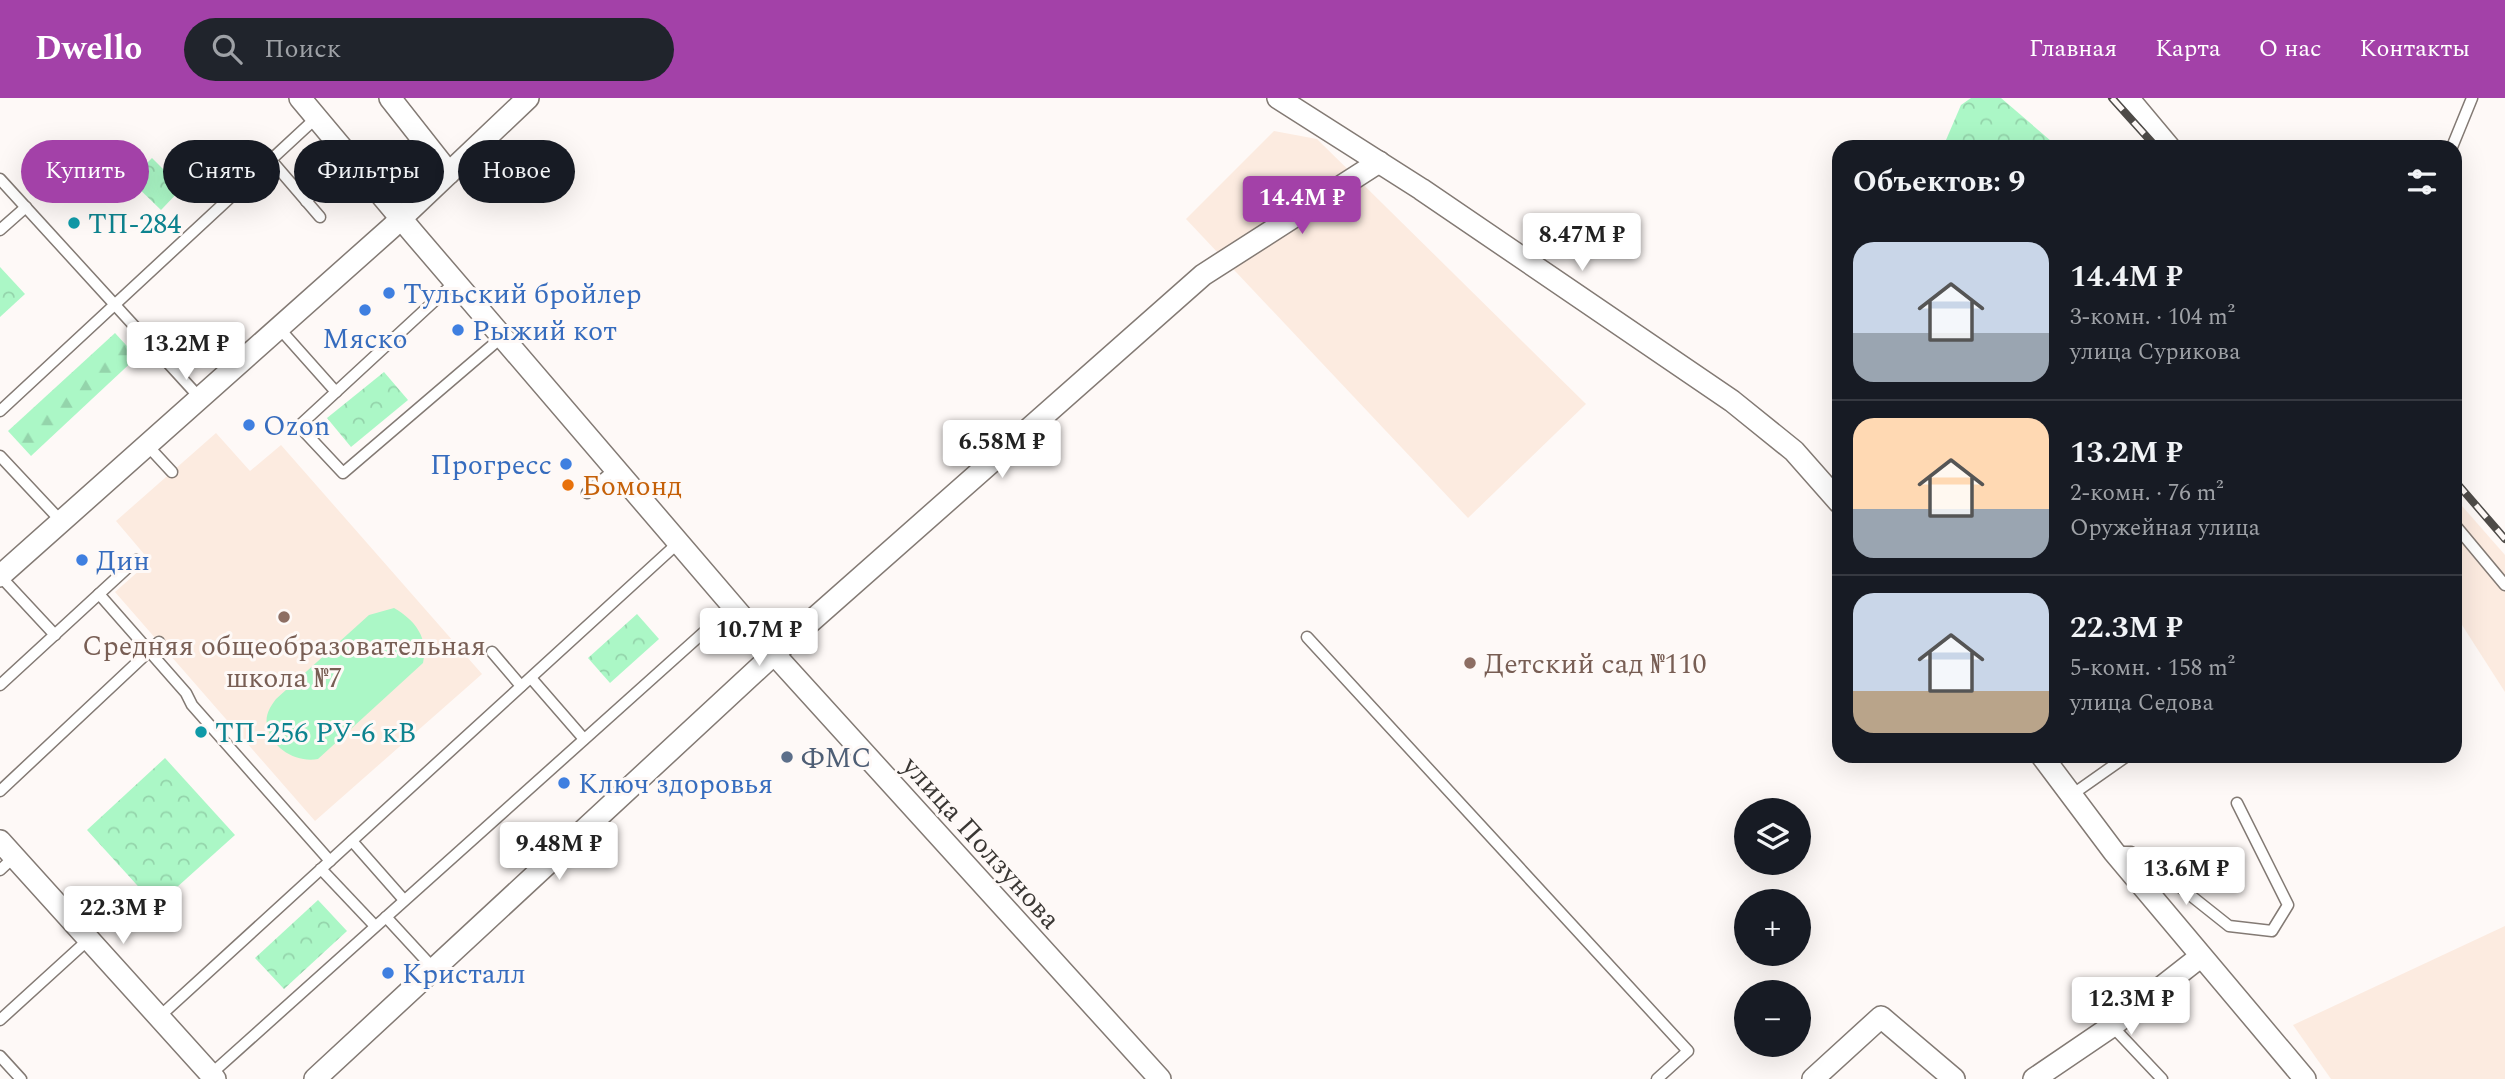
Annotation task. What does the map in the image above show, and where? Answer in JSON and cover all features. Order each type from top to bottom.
[{"type":"street","name":"улица Ползунова","points":[[300,98],[335,140]]},
{"type":"street","points":[[390,98],[449,173]]},
{"type":"street","points":[[0,576],[401,219],[528,98]]},
{"type":"street","points":[[1278,98],[1379,162],[1732,401],[1794,451],[1832,494]]},
{"type":"street","points":[[2128,98],[2163,140]]},
{"type":"street","points":[[315,1079],[774,654],[1203,275],[1379,162]]},
{"type":"street","name":"улица Ползунова","points":[[388,203],[774,654],[1160,1079]]},
{"type":"street","points":[[2048,763],[2114,852],[2305,1079]]},
{"type":"street","points":[[5,856],[89,939],[213,1076]]},
{"type":"street","points":[[2034,1079],[2112,1026],[2200,957]]},
{"type":"street","points":[[1813,1079],[1881,1017],[1954,1079]]},
{"type":"lane","points":[[2455,140],[2472,98]]},
{"type":"lane","points":[[280,152],[316,118]]},
{"type":"lane","points":[[280,171],[294,187]]},
{"type":"lane","points":[[0,180],[200,398]]},
{"type":"lane","points":[[0,411],[224,203]]},
{"type":"lane","points":[[308,203],[320,217]]},
{"type":"lane","points":[[0,230],[26,207]]},
{"type":"lane","points":[[455,282],[299,426],[343,473],[502,337]]},
{"type":"lane","points":[[279,328],[336,392]]},
{"type":"lane","points":[[147,445],[172,472]]},
{"type":"lane","points":[[0,456],[61,521]]},
{"type":"lane","points":[[587,493],[615,469]]},
{"type":"lane","points":[[2462,533],[2505,585]]},
{"type":"lane","points":[[159,1017],[678,543]]},
{"type":"lane","points":[[0,685],[136,560]]},
{"type":"lane","points":[[0,576],[55,635]]},
{"type":"lane","points":[[99,594],[186,693],[192,705],[375,926]]},
{"type":"lane","points":[[213,1076],[375,926],[733,606]]},
{"type":"lane","points":[[1307,637],[1688,1051],[1657,1079]]},
{"type":"lane","points":[[0,790],[159,642]]},
{"type":"lane","points":[[492,652],[521,686]]},
{"type":"lane","points":[[531,678],[584,739]]},
{"type":"lane","points":[[2073,794],[2117,763]]},
{"type":"lane","points":[[2114,852],[2131,852],[2151,864],[2229,926],[2272,931],[2288,905],[2237,803]]},
{"type":"lane","points":[[352,841],[404,900]]},
{"type":"lane","points":[[386,917],[434,969]]},
{"type":"lane","points":[[0,1020],[89,939]]},
{"type":"lane","points":[[2112,1026],[2162,1079]]},
{"type":"lane","points":[[0,1056],[21,1079]]},
{"type":"shaded area","points":[[1274,131],[1317,139],[1586,404],[1468,518],[1186,219]]},
{"type":"shaded area","name":"Средняя общеобразовательная школа №7","points":[[216,433],[250,471],[281,445],[482,674],[315,821],[115,592],[150,561],[116,521]]},
{"type":"shaded area","points":[[2462,506],[2505,555],[2505,692],[2462,625]]},
{"type":"shaded area","points":[[2505,926],[2505,1079],[2331,1079],[2293,1025]]},
{"type":"green space","points":[[1971,98],[2001,98],[2050,140],[1946,140],[1961,105]]},
{"type":"green space","points":[[152,158],[163,169],[163,203],[168,203],[161,210],[149,198],[149,161]]},
{"type":"green space","points":[[0,267],[25,294],[0,317]]},
{"type":"green space","points":[[115,333],[137,357],[31,456],[8,431]]},
{"type":"green space","points":[[384,372],[408,400],[351,447],[327,418]]},
{"type":"green space","points":[[394,608],[408,618],[419,631],[424,646],[423,663],[318,759],[302,759],[279,747],[269,734],[267,721],[268,711],[276,699],[369,615]]},
{"type":"green space","points":[[637,614],[659,639],[610,683],[588,658]]},
{"type":"green space","points":[[165,758],[235,835],[156,906],[87,830]]},
{"type":"green space","points":[[318,900],[347,931],[284,989],[255,958]]},
{"type":"railway","points":[[2112,98],[2150,140]]},
{"type":"railway","points":[[2462,489],[2505,539]]},
{"type":"place","name":"ТП-284","points":[[74,223]]},
{"type":"place","name":"Тульский бройлер","points":[[389,293]]},
{"type":"place","name":"Мяско","points":[[365,310]]},
{"type":"place","name":"Рыжий кот","points":[[458,330]]},
{"type":"place","name":"Ozon","points":[[249,425]]},
{"type":"place","name":"Прогресс","points":[[566,464]]},
{"type":"place","name":"Бомонд","points":[[568,485]]},
{"type":"place","name":"Дин","points":[[82,560]]},
{"type":"place","name":"Средняя общеобразовательная школа №7","points":[[284,617]]},
{"type":"place","name":"Детский сад №110","points":[[1470,663]]},
{"type":"place","name":"ТП-256 РУ-6 кВ","points":[[201,732]]},
{"type":"place","name":"ФМС","points":[[787,757]]},
{"type":"place","name":"Ключ здоровья","points":[[564,783]]},
{"type":"place","name":"Кристалл","points":[[388,973]]}]
